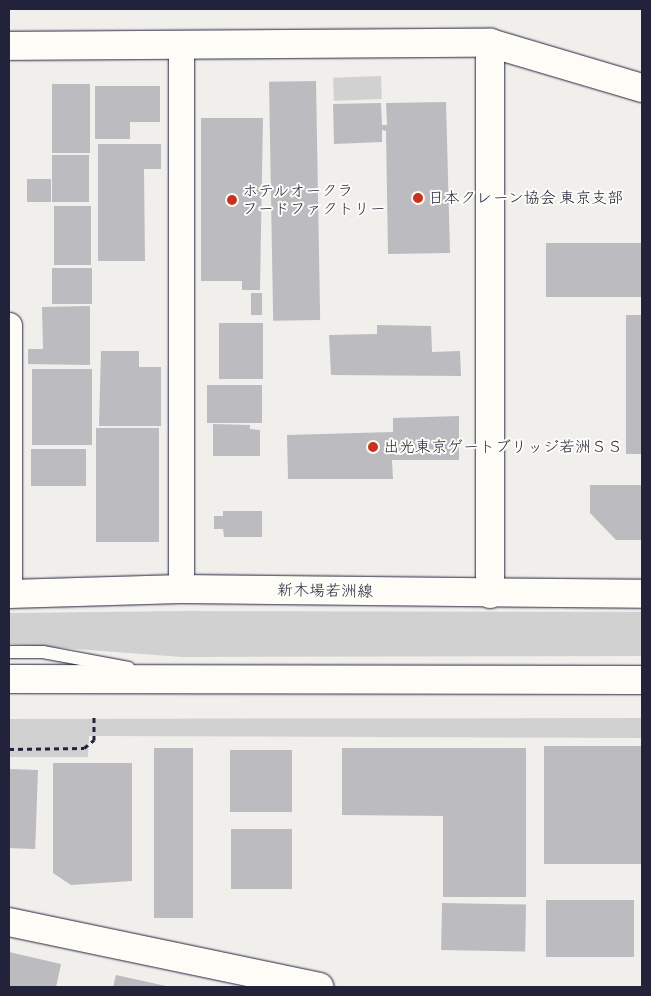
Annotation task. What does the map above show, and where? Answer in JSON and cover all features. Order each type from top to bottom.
[{"type":"street","points":[[490,43],[490,594]]},
{"type":"street","points":[[9,46],[490,43],[642,88]]},
{"type":"street","points":[[181,44],[181,589]]},
{"type":"street","points":[[9,325],[9,594]]},
{"type":"street","name":"新木場若洲線","points":[[9,594],[181,589],[490,594],[642,594]]},
{"type":"street","points":[[9,679],[642,680]]},
{"type":"street","points":[[9,922],[319,987]]},
{"type":"lane","points":[[9,652],[43,652],[188,679]]},
{"type":"path","points":[[9,749],[84,748],[94,740],[94,716]]},
{"type":"shaded area","points":[[381,76],[382,99],[334,101],[333,78]]},
{"type":"shaded area","points":[[188,611],[642,612],[642,656],[182,657],[9,644],[9,613]]},
{"type":"shaded area","points":[[642,718],[642,738],[89,736],[88,757],[9,757],[9,719]]},
{"type":"building","points":[[316,81],[320,320],[273,321],[269,82]]},
{"type":"building","points":[[52,84],[90,84],[90,153],[52,153]]},
{"type":"building","points":[[95,86],[160,86],[160,122],[130,122],[130,139],[95,139]]},
{"type":"building","name":"日本クレーン協会 東京支部","points":[[446,102],[450,253],[388,254],[386,131],[382,130],[382,142],[334,144],[333,104],[381,103],[382,125],[387,125],[386,103]]},
{"type":"building","name":"ホテルオークラ フードファクトリー","points":[[201,118],[263,118],[260,290],[242,290],[242,281],[201,281]]},
{"type":"building","points":[[98,144],[161,144],[161,169],[144,169],[145,261],[98,261]]},
{"type":"building","points":[[52,155],[89,155],[89,202],[52,202]]},
{"type":"building","points":[[27,179],[51,179],[51,202],[27,202]]},
{"type":"building","points":[[54,206],[91,206],[91,265],[54,265]]},
{"type":"building","points":[[546,243],[642,243],[642,297],[546,297]]},
{"type":"building","points":[[52,268],[92,268],[92,304],[52,304]]},
{"type":"building","points":[[251,293],[262,293],[262,315],[251,315]]},
{"type":"building","points":[[90,306],[90,365],[28,364],[28,349],[43,349],[42,307]]},
{"type":"building","points":[[626,315],[642,315],[642,454],[626,454]]},
{"type":"building","points":[[219,323],[263,323],[263,379],[219,379]]},
{"type":"building","points":[[377,325],[431,326],[432,352],[460,351],[461,376],[331,375],[329,335],[377,334]]},
{"type":"building","points":[[101,351],[139,351],[139,367],[161,367],[161,426],[99,426]]},
{"type":"building","points":[[32,369],[92,369],[92,445],[32,445]]},
{"type":"building","points":[[207,385],[262,385],[262,423],[207,423]]},
{"type":"building","name":"出光東京ゲートブリッジ若洲ＳＳ","points":[[459,416],[459,460],[392,460],[393,479],[288,479],[287,435],[393,432],[393,418]]},
{"type":"building","points":[[213,424],[250,425],[250,429],[260,430],[260,456],[213,456]]},
{"type":"building","points":[[96,428],[159,428],[159,542],[96,542]]},
{"type":"building","points":[[31,449],[86,449],[86,486],[31,486]]},
{"type":"building","points":[[590,485],[642,485],[642,540],[616,540],[590,513]]},
{"type":"building","points":[[223,511],[262,511],[262,537],[224,537],[223,529],[214,529],[214,516],[223,516]]},
{"type":"building","points":[[544,746],[642,746],[642,864],[544,864]]},
{"type":"building","points":[[154,748],[193,748],[193,918],[154,918]]},
{"type":"building","points":[[342,748],[526,748],[526,897],[443,897],[443,816],[342,815]]},
{"type":"building","points":[[230,750],[292,750],[292,812],[230,812]]},
{"type":"building","points":[[53,763],[132,763],[132,881],[71,885],[53,873]]},
{"type":"building","points":[[9,769],[38,770],[35,849],[9,848]]},
{"type":"building","points":[[231,829],[292,829],[292,889],[231,889]]},
{"type":"building","points":[[546,900],[634,900],[634,957],[546,957]]},
{"type":"building","points":[[442,903],[526,904],[525,951],[441,950]]},
{"type":"building","points":[[9,952],[61,964],[56,987],[9,987]]},
{"type":"building","points":[[116,975],[166,986],[166,987],[113,987]]},
{"type":"place","name":"日本クレーン協会 東京支部","points":[[418,198]]},
{"type":"place","name":"ホテルオークラ フードファクトリー","points":[[232,200]]},
{"type":"place","name":"出光東京ゲートブリッジ若洲ＳＳ","points":[[373,447]]}]
